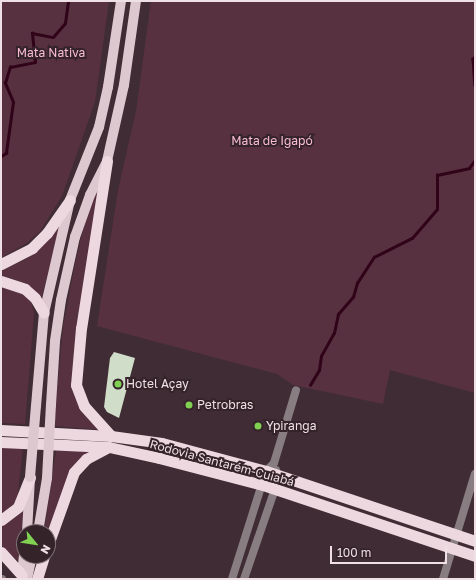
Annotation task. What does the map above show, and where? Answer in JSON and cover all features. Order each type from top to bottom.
[{"type":"highway","points":[[106,161],[81,328],[76,385],[84,406],[110,436]]},
{"type":"highway","points":[[1,264],[32,248],[47,233],[70,200]]},
{"type":"highway","points":[[1,281],[25,289],[35,298],[44,313]]},
{"type":"highway","name":"Rodovia Santarém-Cuiabá","points":[[1,430],[110,436],[162,443],[266,472],[475,541]]},
{"type":"highway","name":"Rodovia Santarém-Cuiabá","points":[[1,442],[109,447],[263,485],[475,556]]},
{"type":"highway","points":[[55,524],[74,472],[86,459],[109,447]]},
{"type":"highway","points":[[1,520],[18,507],[30,477]]},
{"type":"highway","points":[[1,552],[23,578]]},
{"type":"highway","points":[[36,579],[41,564]]},
{"type":"main road","points":[[28,524],[30,477],[44,313],[70,200],[99,127],[108,87],[120,1]]},
{"type":"main road","points":[[39,524],[47,478],[55,341],[60,300],[75,237],[90,195],[106,161],[124,85],[136,1]]},
{"type":"main road","points":[[23,578],[24,564]]},
{"type":"main road","points":[[23,578],[29,564]]},
{"type":"street","points":[[232,579],[266,472],[274,463],[296,390]]},
{"type":"street","points":[[244,579],[275,489],[278,476],[274,463]]},
{"type":"street","points":[[443,579],[475,474]]},
{"type":"green space","name":"Mata Nativa","points":[[1,1],[109,1],[95,102],[62,196],[41,230],[27,243],[1,258]]},
{"type":"green space","name":"Mata de Igapó","points":[[151,1],[475,1],[475,393],[390,370],[383,404],[293,385],[277,374],[97,326],[118,190],[136,111]]},
{"type":"green space","points":[[107,161],[76,385],[105,430],[54,426],[63,327],[75,264],[90,199]]},
{"type":"green space","points":[[61,222],[41,300],[27,284],[1,275],[1,271],[26,259],[40,249]]},
{"type":"green space","points":[[1,285],[14,287],[30,299],[34,313],[25,424],[1,423]]},
{"type":"green space","points":[[1,448],[23,448],[17,500],[1,516]]},
{"type":"green space","points":[[56,451],[95,451],[84,457],[52,524],[45,524]]},
{"type":"green space","points":[[25,501],[22,524],[16,524],[16,559],[1,545],[1,526],[16,517]]},
{"type":"building","name":"Hotel Açay","points":[[114,352],[135,358],[119,418],[107,412],[104,407],[110,358]]},
{"type":"waterway","points":[[1,156],[6,153],[13,102],[5,83],[10,67],[35,62],[32,33],[53,37],[65,23],[68,1]]},
{"type":"waterway","points":[[475,57],[473,59],[475,85]]},
{"type":"waterway","points":[[310,385],[319,370],[321,356],[334,333],[338,314],[353,297],[357,283],[374,257],[412,238],[437,209],[437,175],[469,168],[475,160]]},
{"type":"place","name":"Hotel Açay","points":[[118,384]]},
{"type":"place","name":"Petrobras","points":[[189,405]]},
{"type":"place","name":"Ypiranga","points":[[258,426]]}]
